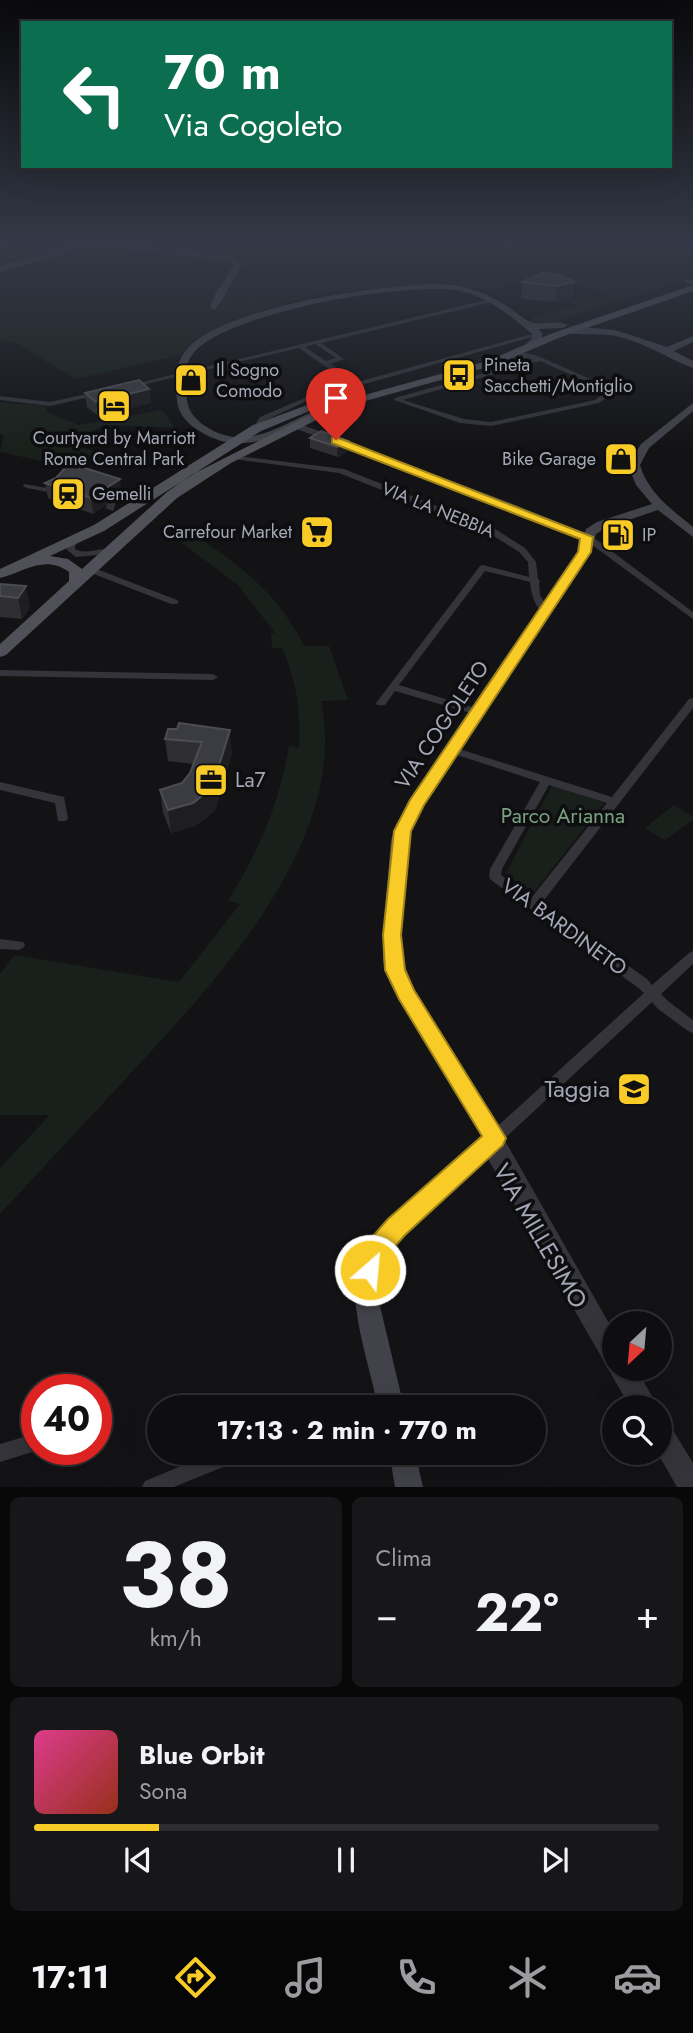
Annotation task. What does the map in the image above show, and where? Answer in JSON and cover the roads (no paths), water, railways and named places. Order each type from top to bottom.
[{"type":"main road","points":[[0,574],[72,542],[231,450],[297,426],[335,406],[508,357],[531,339],[563,328],[575,320],[604,311]]},
{"type":"main road","points":[[0,652],[108,551],[257,428],[327,401],[477,360],[563,328],[624,311]]},
{"type":"main road","points":[[24,564],[46,560],[64,563],[76,571],[76,581]]},
{"type":"street","points":[[124,387],[447,311]]},
{"type":"street","points":[[506,311],[522,322],[542,327],[591,328],[622,335]]},
{"type":"street","points":[[270,312],[244,316],[223,314],[227,324],[188,353],[179,376],[186,414],[231,450],[335,406]]},
{"type":"street","points":[[219,331],[270,312]]},
{"type":"street","points":[[575,320],[592,322],[693,365]]},
{"type":"street","points":[[257,428],[261,420],[290,405],[531,339],[522,322]]},
{"type":"street","points":[[665,351],[693,339]]},
{"type":"street","points":[[317,343],[341,359],[325,363]]},
{"type":"street","points":[[301,347],[356,385]]},
{"type":"street","points":[[404,388],[394,394],[397,400],[463,421],[491,424],[597,402],[606,396],[604,387],[540,359],[526,355],[508,357]]},
{"type":"street","points":[[397,400],[540,359]]},
{"type":"street","points":[[0,391],[22,400]]},
{"type":"street","points":[[0,398],[54,404],[110,391]]},
{"type":"street","points":[[693,406],[645,446],[635,462],[638,477],[660,505],[693,533]]},
{"type":"street","points":[[297,426],[587,537],[693,616]]},
{"type":"street","name":"VIA LA NEBBIA","points":[[231,450],[337,470],[469,520],[522,550],[533,564],[536,581]]},
{"type":"street","points":[[27,486],[53,491]]},
{"type":"street","points":[[587,537],[601,525],[660,505]]},
{"type":"street","name":"VIA COGOLETO","points":[[491,1142],[399,981],[392,954],[398,850],[410,813],[585,552],[587,537]]},
{"type":"street","points":[[72,542],[71,550],[79,555],[108,551]]},
{"type":"street","points":[[381,703],[484,568],[536,581],[536,595],[545,611]]},
{"type":"street","points":[[89,569],[174,602]]},
{"type":"street","points":[[0,673],[213,677]]},
{"type":"street","points":[[394,687],[478,712]]},
{"type":"street","points":[[533,905],[693,701]]},
{"type":"street","points":[[452,750],[615,802]]},
{"type":"street","name":"VIA BARDINETO","points":[[546,780],[494,874],[497,880],[642,983],[693,1027]]},
{"type":"street","points":[[0,786],[60,800],[62,818]]},
{"type":"street","points":[[0,944],[19,945]]},
{"type":"street","points":[[388,1395],[368,1298],[372,1264],[381,1245],[396,1227],[693,956]]},
{"type":"street","name":"VIA MILLESIMO","points":[[491,1142],[602,1328]]},
{"type":"street","name":"VIA MILLESIMO","points":[[491,1142],[602,1341]]},
{"type":"street","points":[[672,1445],[693,1480]]},
{"type":"street","points":[[0,1453],[21,1447]]},
{"type":"street","points":[[672,1461],[687,1487]]},
{"type":"street","points":[[151,1487],[206,1465]]},
{"type":"street","points":[[404,1465],[410,1487]]},
{"type":"tunnel","points":[[96,501],[117,508]]},
{"type":"place","name":"Pineta Sacchetti/Montiglio","points":[[459,375]]},
{"type":"place","name":"Il Sogno Comodo","points":[[191,380]]},
{"type":"place","name":"Courtyard by Marriott Rome Central Park","points":[[114,406]]},
{"type":"place","name":"Bike Garage","points":[[621,459]]},
{"type":"place","name":"Gemelli","points":[[68,494]]},
{"type":"place","name":"Carrefour Market","points":[[317,532]]},
{"type":"place","name":"IP","points":[[618,535]]},
{"type":"place","name":"La7","points":[[211,780]]},
{"type":"place","name":"Taggia","points":[[634,1089]]},
{"type":"park label","name":"Parco Arianna","points":[[563,816]]}]
